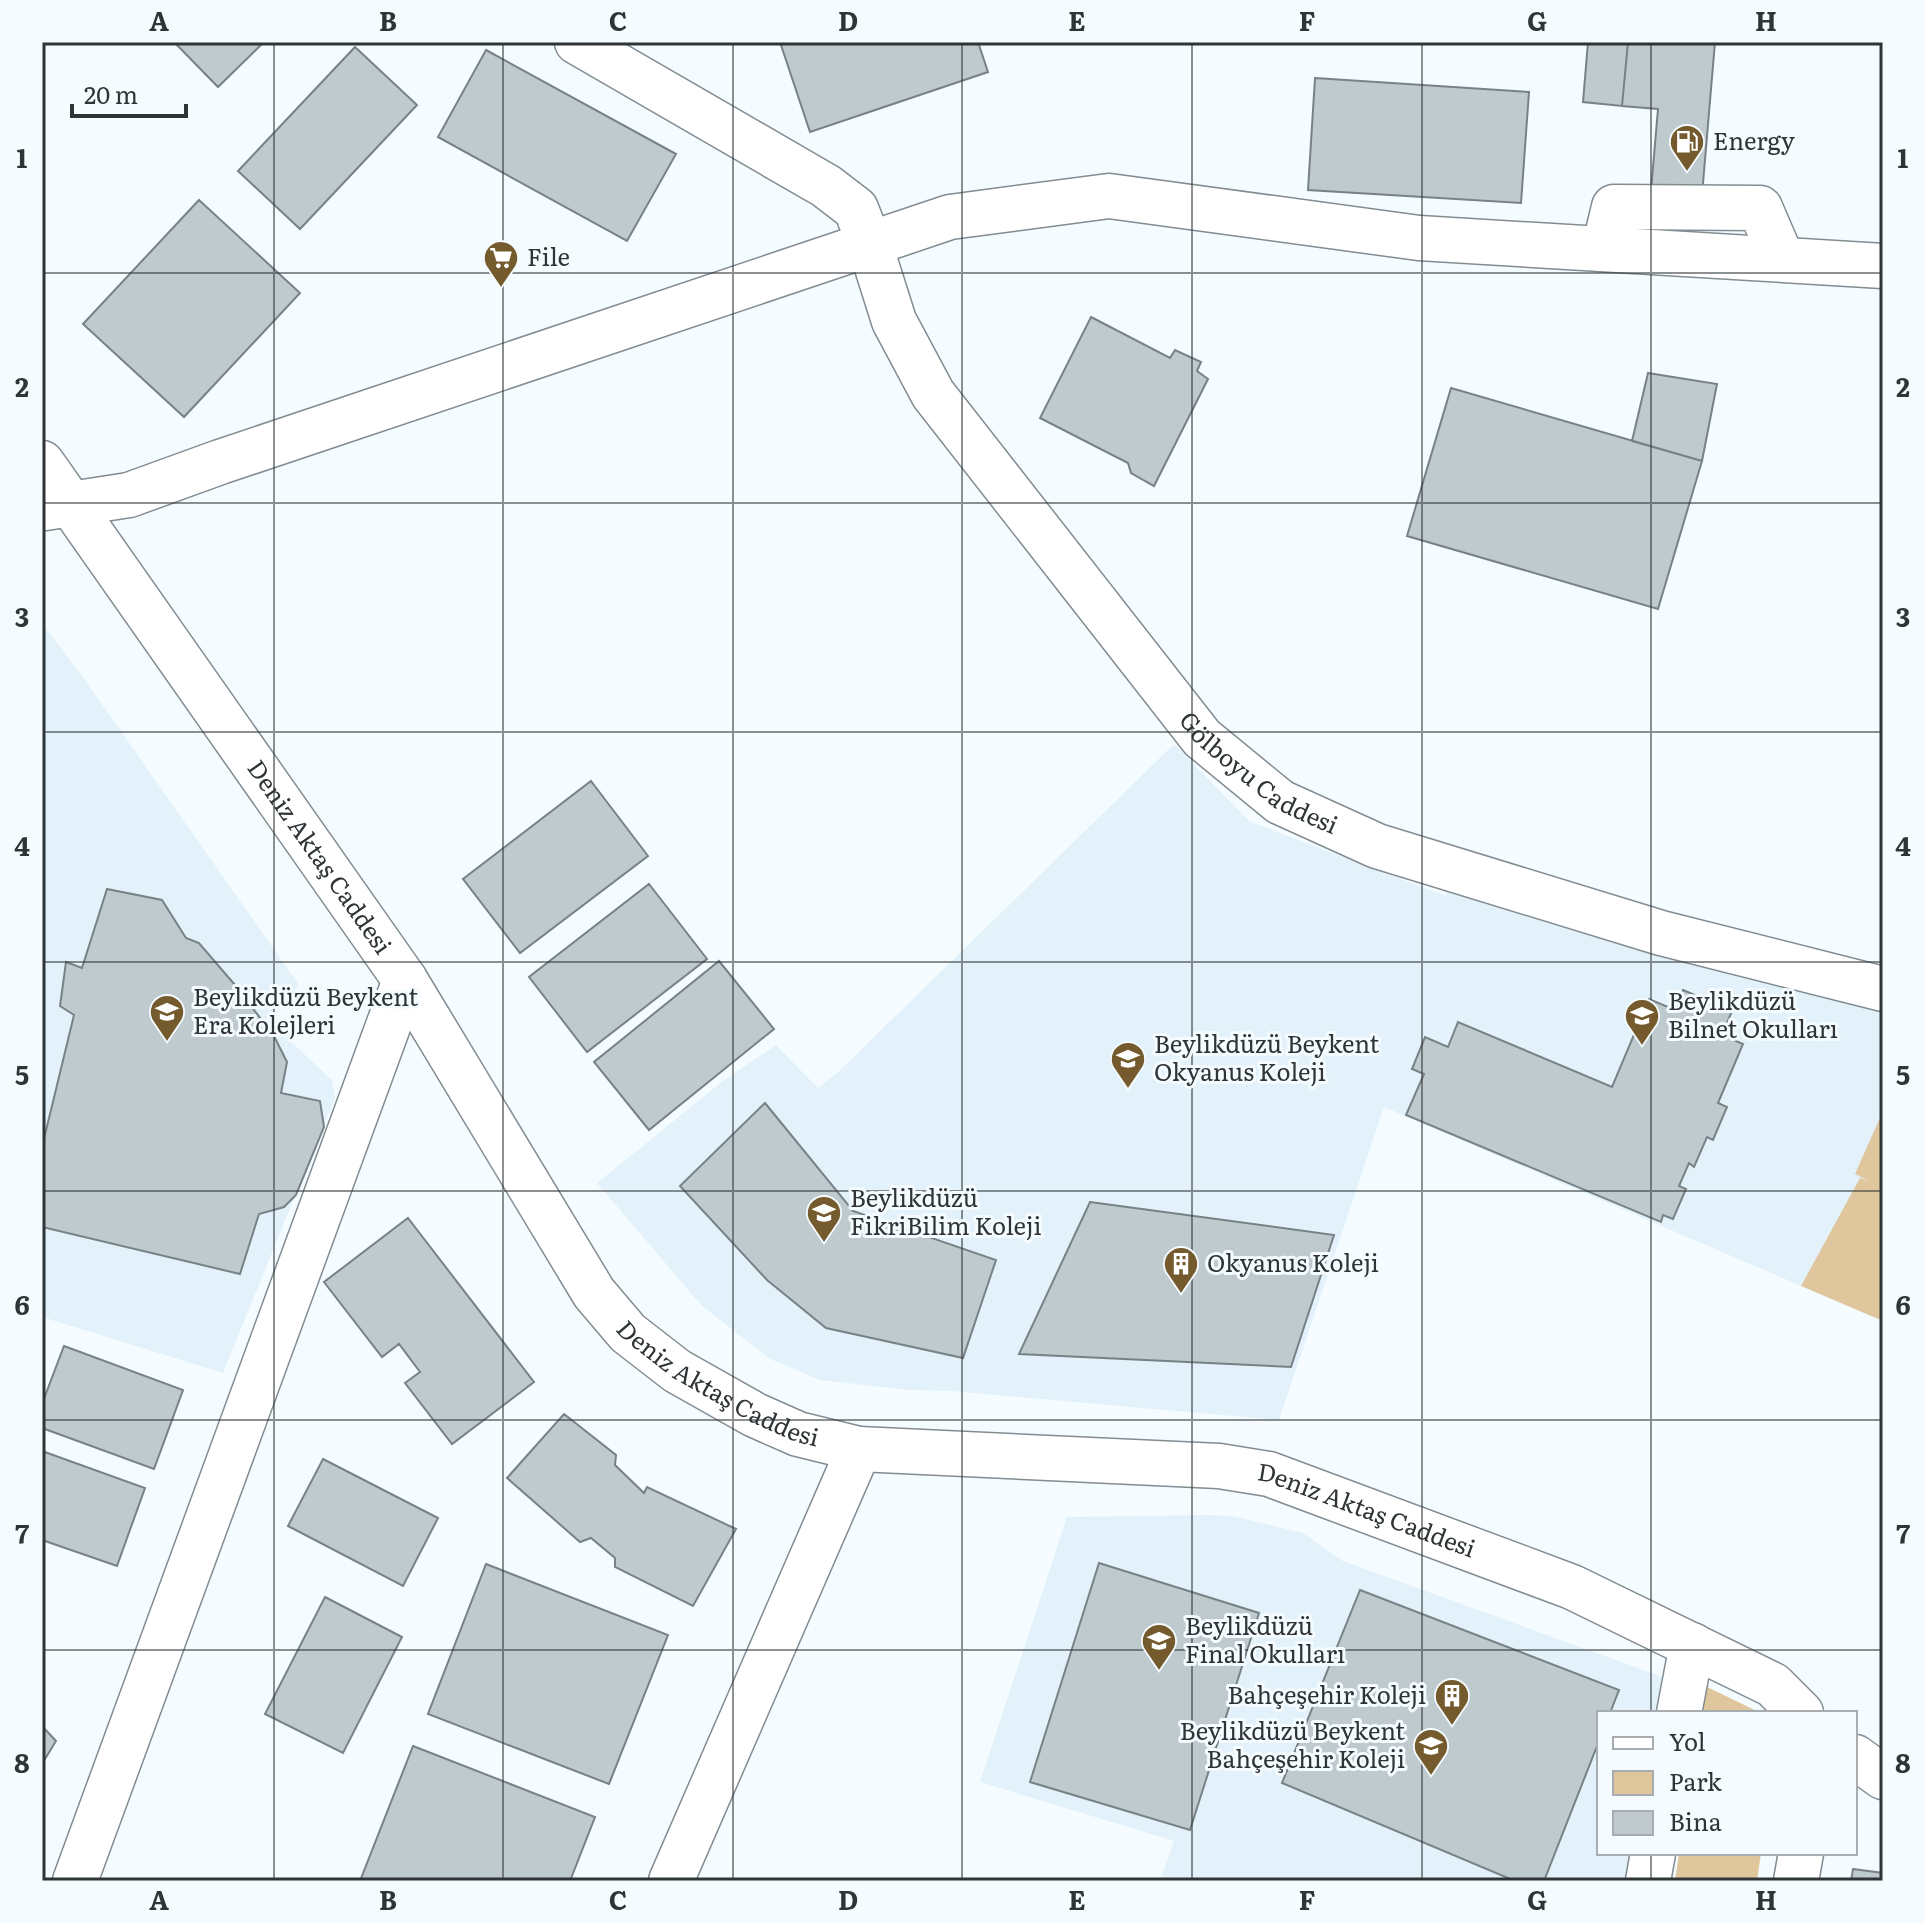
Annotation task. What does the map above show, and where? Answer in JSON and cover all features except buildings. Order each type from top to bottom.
[{"type":"street","name":"Gölboyu Caddesi","points":[[577,42],[826,186],[856,209],[894,321],[933,394],[1202,738],[1280,802],[1377,846],[1661,933],[1883,989]]},
{"type":"street","points":[[56,505],[129,495],[950,217],[1109,196],[1419,238],[1883,266]]},
{"type":"street","name":"Deniz Aktaş Caddesi","points":[[42,463],[56,505],[405,980],[594,1293],[628,1333],[677,1371],[755,1415],[798,1434],[859,1449],[1219,1466],[1269,1474],[1572,1587],[1773,1685],[1799,1711]]},
{"type":"street","points":[[75,1881],[405,980]]},
{"type":"street","points":[[671,1881],[859,1449]]},
{"type":"street","points":[[1679,1711],[1692,1645]]},
{"type":"street","points":[[1857,1758],[1883,1777]]},
{"type":"street","points":[[1648,1881],[1653,1855]]},
{"type":"street","points":[[1796,1881],[1801,1855]]},
{"type":"street","points":[[42,1878],[47,1881]]},
{"type":"shaded area","name":"Beylikdüzü Beykent Era Kolejleri","points":[[42,623],[299,985],[267,1019],[332,1080],[335,1098],[223,1373],[42,1317]]},
{"type":"shaded area","points":[[1174,744],[1249,821],[1446,896],[1450,867],[1883,988],[1883,1321],[1384,1107],[1279,1420],[820,1380],[770,1359],[702,1306],[597,1183],[724,1080],[776,1045],[818,1088],[837,1073]]},
{"type":"shaded area","points":[[1232,1516],[1303,1533],[1343,1561],[1685,1685],[1679,1711],[1597,1711],[1597,1855],[1653,1855],[1648,1881],[1160,1881],[1174,1841],[980,1782],[1067,1517]]},
{"type":"green space","points":[[1883,1111],[1883,1321],[1801,1286],[1860,1178],[1869,1181],[1855,1174]]},
{"type":"green space","points":[[1703,1685],[1757,1711],[1699,1711]]},
{"type":"green space","points":[[1679,1855],[1761,1855],[1757,1881],[1675,1881]]},
{"type":"place","name":"Energy","points":[[1687,173]]},
{"type":"place","name":"File","points":[[501,289]]},
{"type":"place","name":"Beylikdüzü Beykent Era Kolejleri","points":[[167,1043]]},
{"type":"place","name":"Beylikdüzü Bilnet Okulları","points":[[1642,1047]]},
{"type":"place","name":"Beylikdüzü Beykent Okyanus Koleji","points":[[1128,1090]]},
{"type":"place","name":"Beylikdüzü FikriBilim Koleji","points":[[824,1244]]},
{"type":"place","name":"Okyanus Koleji","points":[[1181,1295]]},
{"type":"place","name":"Beylikdüzü Final Okulları","points":[[1159,1672]]},
{"type":"place","name":"Bahçeşehir Koleji","points":[[1452,1727]]},
{"type":"place","name":"Beylikdüzü Beykent Bahçeşehir Koleji","points":[[1431,1777]]}]
